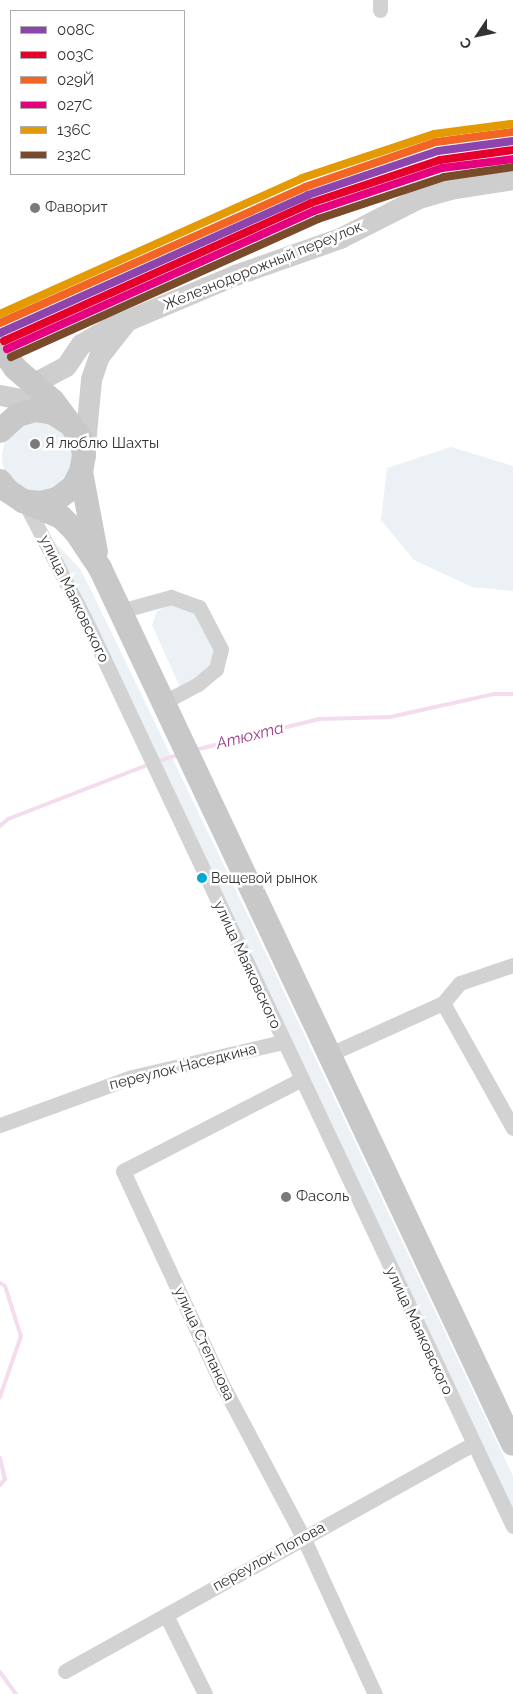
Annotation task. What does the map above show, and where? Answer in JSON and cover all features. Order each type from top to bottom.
[{"type":"main road","points":[[0,347],[15,368],[53,402],[61,418]]},
{"type":"main road","points":[[0,432],[18,415],[36,410],[61,418]]},
{"type":"main road","name":"улица Маяковского","points":[[61,418],[80,437],[100,568]]},
{"type":"main road","points":[[8,490],[41,503],[57,499],[73,487],[83,464]]},
{"type":"main road","name":"улица Маяковского","points":[[8,490],[61,517],[76,532],[100,568],[330,1054],[508,1419],[513,1444]]},
{"type":"street","name":"Железнодорожный переулок","points":[[32,384],[66,366],[80,344],[94,335],[235,275],[340,238],[419,198],[450,189],[513,179]]},
{"type":"street","points":[[83,464],[94,372],[99,356],[127,321]]},
{"type":"street","points":[[0,395],[31,401],[61,418]]},
{"type":"street","name":"улица Маяковского","points":[[8,490],[47,542],[472,1444],[513,1526]]},
{"type":"street","points":[[120,611],[171,597],[200,607],[221,649],[216,668],[166,709]]},
{"type":"street","points":[[330,1054],[443,1003],[460,983],[513,964]]},
{"type":"street","points":[[443,1003],[513,1128]]},
{"type":"street","name":"переулок Наседкина","points":[[0,1125],[132,1077],[283,1042]]},
{"type":"street","name":"улица Степанова","points":[[300,1080],[123,1171],[223,1386],[303,1537],[375,1694]]},
{"type":"street","name":"переулок Попова","points":[[65,1671],[472,1444]]},
{"type":"street","points":[[166,1615],[205,1694]]},
{"type":"shaded area","points":[[37,422],[50,425],[62,432],[69,444],[72,457],[69,470],[62,482],[50,489],[37,492],[24,489],[12,482],[5,470],[2,457],[5,444],[12,432],[24,425]]},
{"type":"shaded area","points":[[451,447],[513,466],[513,591],[472,587],[414,560],[381,520],[387,468]]},
{"type":"shaded area","points":[[51,538],[80,569],[91,590],[242,903],[513,1476],[513,1512]]},
{"type":"shaded area","points":[[174,603],[197,611],[213,645],[213,667],[180,687],[152,625],[157,611]]},
{"type":"waterway","name":"Атюхта","points":[[195,750],[319,719],[390,717],[494,694],[513,694]]},
{"type":"waterway","name":"Атюхта","points":[[156,762],[178,755]]},
{"type":"waterway","name":"Атюхта","points":[[0,826],[8,819],[150,764]]},
{"type":"waterway","points":[[0,1283],[5,1286],[21,1336],[0,1397]]},
{"type":"waterway","points":[[0,1458],[5,1479],[0,1485]]},
{"type":"waterway","points":[[0,1672],[16,1694]]},
{"type":"transit line","name":"136С","points":[[0,314],[302,178],[434,134],[511,124]]},
{"type":"transit line","name":"029Й","points":[[0,323],[305,187],[436,142],[512,132]]},
{"type":"transit line","name":"008С","points":[[0,333],[308,195],[438,151],[513,141]]},
{"type":"transit line","name":"003С","points":[[4,341],[311,203],[440,160],[513,150]]},
{"type":"transit line","name":"027С","points":[[7,349],[314,211],[442,168],[513,159]]},
{"type":"transit line","name":"232C","points":[[11,357],[318,219],[444,177],[513,167]]},
{"type":"place","name":"Фаворит","points":[[35,208]]},
{"type":"place","name":"Я люблю Шахты","points":[[35,444]]},
{"type":"place","name":"Вещевой рынок","points":[[202,878]]},
{"type":"place","name":"Фасоль","points":[[286,1197]]}]
